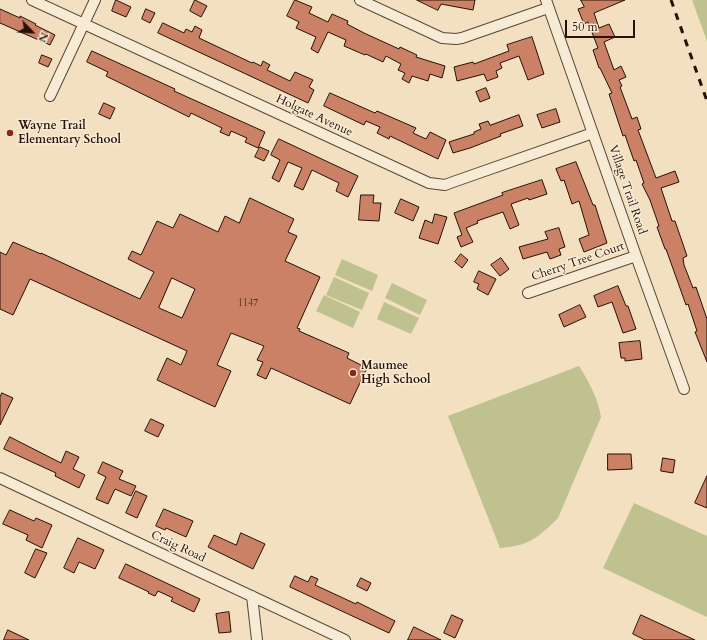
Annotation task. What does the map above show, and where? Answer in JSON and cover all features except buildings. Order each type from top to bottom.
[{"type":"street","name":"Holgate Avenue","points":[[32,0],[429,183],[445,185],[594,133]]},
{"type":"street","points":[[50,96],[95,0]]},
{"type":"street","points":[[360,0],[442,38],[456,39],[462,38],[547,4]]},
{"type":"street","name":"Village Trail Road","points":[[547,4],[684,389]]},
{"type":"street","name":"Cherry Tree Court","points":[[528,293],[636,256]]},
{"type":"street","name":"Craig Road","points":[[0,478],[345,640]]},
{"type":"street","points":[[252,596],[257,640]]},
{"type":"green space","points":[[692,0],[707,0],[707,41]]},
{"type":"green space","points":[[342,259],[378,275],[372,291],[335,275]]},
{"type":"green space","points":[[334,277],[369,293],[362,310],[326,295]]},
{"type":"green space","points":[[392,283],[427,300],[420,315],[385,298]]},
{"type":"green space","points":[[324,295],[360,312],[353,328],[316,311]]},
{"type":"green space","points":[[384,302],[419,318],[411,334],[377,319]]},
{"type":"green space","points":[[579,366],[593,390],[601,417],[558,518],[532,540],[510,547],[500,548],[448,416]]},
{"type":"green space","points":[[634,503],[707,536],[707,617],[603,568]]},
{"type":"railway","points":[[671,0],[707,101]]},
{"type":"place","name":"Wayne Trail Elementary School","points":[[10,133]]},
{"type":"place","name":"Maumee High School","points":[[353,373]]}]
